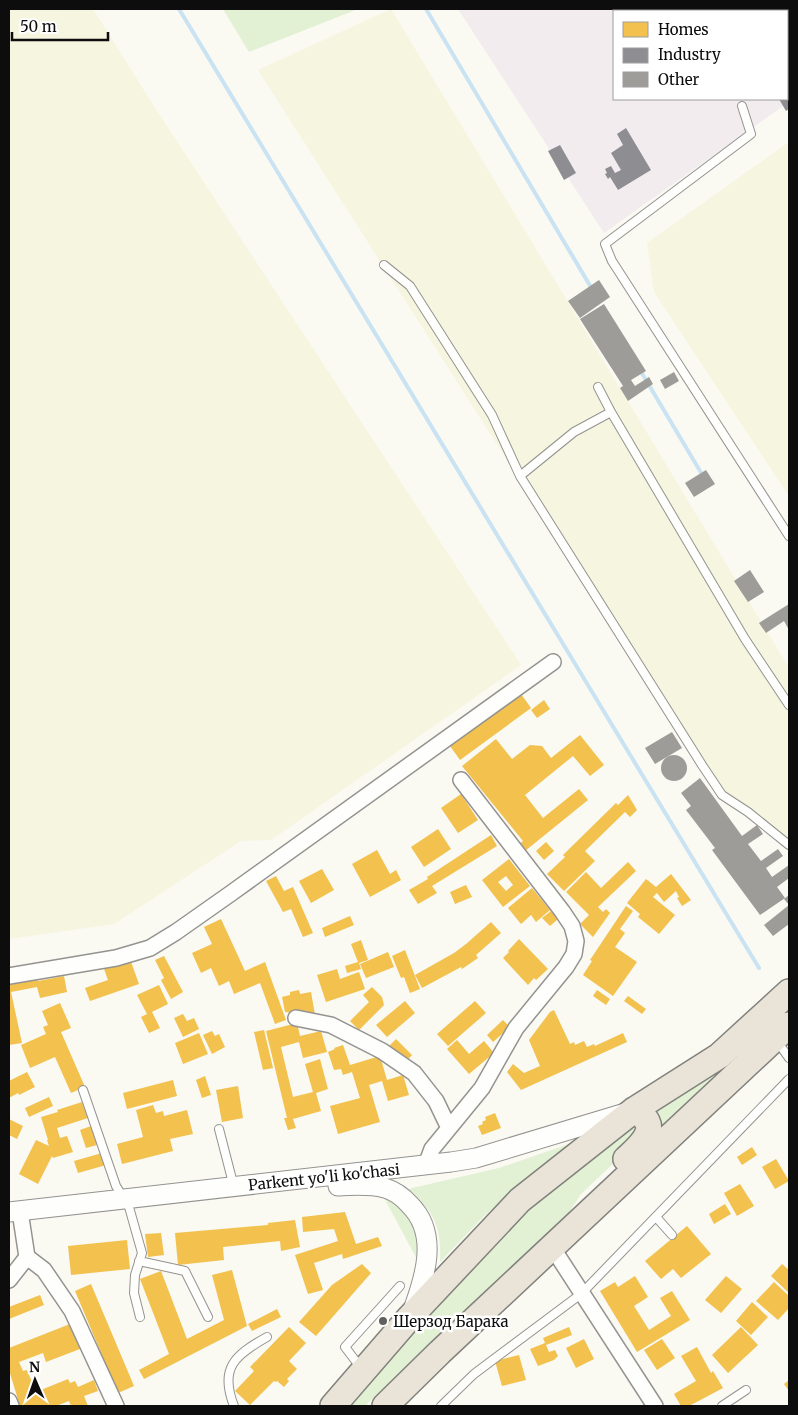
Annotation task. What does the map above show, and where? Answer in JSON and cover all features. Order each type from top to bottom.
[{"type":"highway","points":[[333,1406],[410,1317],[520,1200],[634,1110],[719,1056],[789,992]]},
{"type":"highway","points":[[386,1406],[440,1352],[552,1247],[785,1040]]},
{"type":"highway","points":[[552,1247],[594,1188],[645,1140],[648,1134],[647,1124],[644,1117],[634,1110]]},
{"type":"street","points":[[9,976],[116,958],[150,948],[230,894],[553,662]]},
{"type":"street","points":[[426,1166],[432,1149],[482,1088],[516,1028],[574,954],[576,941],[572,926],[562,911],[462,780]]},
{"type":"street","points":[[296,1018],[331,1025],[382,1051],[414,1074],[436,1101],[449,1128]]},
{"type":"street","name":"Parkent yo'li ko'chasi","points":[[13,1217],[234,1187],[426,1166],[476,1158],[634,1110]]},
{"type":"street","name":"Parkent yo'li ko'chasi","points":[[126,1203],[313,1188],[365,1186],[384,1188],[395,1192],[414,1208],[425,1229],[428,1250],[425,1273],[410,1317]]},
{"type":"street","points":[[13,1217],[27,1257],[44,1270],[72,1312],[116,1406]]},
{"type":"street","points":[[552,1247],[654,1406]]},
{"type":"street","points":[[9,1280],[27,1257]]},
{"type":"street","points":[[9,1401],[10,1406]]},
{"type":"lane","points":[[742,106],[752,134],[605,244],[612,261],[789,536]]},
{"type":"lane","points":[[384,265],[410,286],[492,415],[520,476],[722,795],[748,812],[789,845]]},
{"type":"lane","points":[[598,387],[745,639],[789,706]]},
{"type":"lane","points":[[520,476],[574,432],[611,412]]},
{"type":"lane","points":[[441,1406],[474,1374],[582,1294],[789,1079]]},
{"type":"lane","points":[[83,1090],[116,1186],[126,1203],[142,1253],[134,1275],[134,1293],[140,1317]]},
{"type":"lane","points":[[219,1129],[234,1187]]},
{"type":"lane","points":[[656,1217],[672,1235]]},
{"type":"lane","points":[[139,1261],[185,1271],[208,1317]]},
{"type":"lane","points":[[363,1371],[345,1347],[400,1286]]},
{"type":"lane","points":[[234,1406],[228,1392],[228,1374],[238,1356],[250,1346],[267,1337]]},
{"type":"lane","points":[[722,1406],[746,1390]]},
{"type":"shaded area","points":[[458,9],[789,9],[789,102],[604,233]]},
{"type":"green space","points":[[9,9],[93,9],[157,111],[521,665],[271,840],[241,841],[114,924],[9,939]]},
{"type":"green space","points":[[223,9],[358,9],[249,52]]},
{"type":"green space","points":[[391,9],[789,668],[789,838],[728,806],[258,70]]},
{"type":"green space","points":[[789,142],[789,496],[654,292],[647,243]]},
{"type":"green space","points":[[727,1069],[664,1129],[660,1119],[652,1111]]},
{"type":"green space","points":[[630,1128],[637,1130],[638,1140],[581,1194],[564,1220],[365,1406],[347,1406],[417,1325],[527,1210]]},
{"type":"green space","points":[[569,1144],[484,1216],[440,1262],[438,1229],[424,1204],[408,1189],[499,1168]]},
{"type":"green space","points":[[382,1194],[392,1198],[416,1224],[419,1263]]},
{"type":"building: Homes","points":[[521,694],[531,708],[460,760],[450,746]]},
{"type":"building: Homes","points":[[544,700],[550,709],[537,718],[531,710]]},
{"type":"building: Homes","points":[[580,735],[604,765],[590,776],[573,756],[525,795],[543,818],[579,789],[588,800],[525,851],[519,844],[523,841],[462,766],[496,739],[512,759],[530,745],[542,746],[551,758]]},
{"type":"building: Homes","points":[[461,794],[478,820],[458,833],[441,808]]},
{"type":"building: Homes","points":[[628,795],[637,810],[630,817],[625,812],[585,851],[595,861],[564,891],[547,874],[565,857],[563,855],[616,803],[618,805]]},
{"type":"building: Homes","points":[[438,829],[451,849],[424,867],[411,847]]},
{"type":"building: Homes","points":[[491,835],[497,846],[432,886],[437,893],[418,904],[409,890]]},
{"type":"building: Homes","points":[[546,842],[554,851],[544,860],[536,851]]},
{"type":"building: Homes","points":[[377,850],[390,874],[396,870],[401,880],[370,897],[352,864]]},
{"type":"building: Homes","points":[[509,859],[530,886],[503,907],[482,880]],"holes":[[[506,876],[513,885],[506,891],[498,882]]]},
{"type":"building: Homes","points":[[628,862],[636,871],[598,907],[603,912],[606,909],[610,913],[593,937],[580,924],[589,915],[566,892],[586,872],[601,888]]},
{"type":"building: Homes","points":[[322,869],[334,890],[311,903],[299,881]]},
{"type":"building: Homes","points":[[671,874],[691,900],[682,906],[677,898],[679,897],[676,891],[664,902],[657,893],[653,897],[675,915],[659,934],[638,917],[640,914],[627,903],[646,879],[656,887]]},
{"type":"building: Homes","points":[[276,876],[284,891],[293,887],[313,933],[303,937],[291,909],[283,912],[266,881]]},
{"type":"building: Homes","points":[[466,885],[472,897],[455,904],[450,892]]},
{"type":"building: Homes","points":[[532,888],[550,910],[536,922],[531,915],[521,924],[508,908]]},
{"type":"building: Homes","points":[[626,906],[633,911],[620,929],[625,933],[615,947],[637,962],[613,996],[583,975],[592,961],[590,960]]},
{"type":"building: Homes","points":[[551,911],[558,919],[550,926],[542,918]]},
{"type":"building: Homes","points":[[350,916],[354,925],[325,937],[322,928]]},
{"type":"building: Homes","points":[[221,919],[245,971],[265,962],[286,1020],[275,1024],[260,983],[234,994],[229,981],[219,986],[211,968],[201,973],[192,953],[212,944],[204,927]]},
{"type":"building: Homes","points":[[491,922],[501,933],[476,955],[478,958],[462,969],[461,967],[422,988],[415,975],[454,953]]},
{"type":"building: Homes","points":[[519,939],[548,969],[536,980],[534,978],[528,985],[503,958]]},
{"type":"building: Homes","points":[[361,940],[368,960],[359,963],[361,969],[347,973],[345,966],[358,962],[351,944]]},
{"type":"building: Homes","points":[[405,950],[420,989],[410,993],[404,977],[401,978],[392,956]]},
{"type":"building: Homes","points":[[388,952],[394,967],[366,978],[360,964]]},
{"type":"building: Homes","points":[[164,956],[183,992],[171,999],[161,980],[164,978],[155,960]]},
{"type":"building: Homes","points":[[130,959],[139,984],[90,1001],[85,988],[108,980],[104,969]]},
{"type":"building: Homes","points":[[337,969],[340,979],[359,972],[365,989],[326,1002],[317,975]]},
{"type":"building: Homes","points":[[64,976],[67,992],[40,998],[37,987],[11,992],[22,1043],[9,1045],[9,983],[37,977],[38,981]]},
{"type":"building: Homes","points":[[159,985],[168,1004],[152,1012],[160,1028],[149,1033],[141,1017],[147,1014],[137,995]]},
{"type":"building: Homes","points":[[372,987],[382,997],[384,1005],[359,1030],[350,1021],[369,1002],[363,995]]},
{"type":"building: Homes","points":[[299,990],[300,994],[311,992],[315,1015],[285,1012],[282,997],[290,995],[290,992]]},
{"type":"building: Homes","points":[[597,990],[610,999],[606,1005],[593,996]]},
{"type":"building: Homes","points":[[628,996],[646,1009],[642,1014],[624,1001]]},
{"type":"building: Homes","points":[[405,1001],[415,1013],[387,1037],[376,1025]]},
{"type":"building: Homes","points":[[475,1001],[486,1013],[448,1046],[437,1034]]},
{"type":"building: Homes","points":[[60,1003],[71,1028],[61,1032],[85,1087],[71,1093],[55,1057],[30,1068],[21,1045],[46,1034],[43,1027],[48,1025],[42,1011]]},
{"type":"building: Homes","points":[[554,1010],[570,1044],[574,1042],[575,1045],[584,1041],[587,1047],[594,1044],[595,1046],[623,1033],[627,1042],[521,1090],[507,1072],[513,1064],[524,1073],[540,1066],[529,1040],[550,1012]]},
{"type":"building: Homes","points":[[183,1014],[187,1021],[194,1018],[199,1029],[183,1037],[174,1018]]},
{"type":"building: Homes","points":[[503,1020],[510,1027],[493,1042],[487,1035]]},
{"type":"building: Homes","points":[[297,1023],[300,1036],[321,1031],[327,1052],[303,1058],[299,1042],[281,1047],[293,1097],[313,1092],[305,1064],[320,1059],[328,1089],[316,1093],[321,1111],[293,1119],[296,1128],[288,1130],[284,1118],[287,1118],[266,1031]]},
{"type":"building: Homes","points":[[264,1030],[273,1068],[263,1070],[254,1032]]},
{"type":"building: Homes","points":[[212,1031],[215,1036],[219,1034],[225,1047],[212,1054],[203,1035]]},
{"type":"building: Homes","points":[[199,1033],[208,1054],[183,1064],[175,1043]]},
{"type":"building: Homes","points":[[396,1039],[412,1055],[404,1064],[387,1048]]},
{"type":"building: Homes","points":[[457,1040],[469,1054],[484,1041],[494,1053],[469,1074],[447,1049]]},
{"type":"building: Homes","points":[[343,1045],[350,1065],[380,1056],[387,1080],[403,1075],[409,1095],[388,1101],[382,1081],[369,1085],[380,1122],[338,1134],[330,1106],[360,1098],[352,1072],[343,1075],[341,1069],[334,1070],[328,1052]]},
{"type":"building: Homes","points":[[27,1072],[35,1087],[9,1098],[9,1081]]},
{"type":"building: Homes","points":[[205,1076],[211,1095],[202,1098],[196,1080]]},
{"type":"building: Homes","points":[[173,1080],[177,1096],[127,1109],[123,1093]]},
{"type":"building: Homes","points":[[238,1086],[243,1118],[222,1122],[216,1090]]},
{"type":"building: Homes","points":[[49,1097],[53,1106],[29,1117],[25,1108]]},
{"type":"building: Homes","points":[[82,1102],[88,1118],[57,1128],[60,1138],[67,1136],[73,1152],[53,1158],[52,1156],[38,1184],[19,1174],[36,1140],[49,1146],[41,1117]]},
{"type":"building: Homes","points":[[153,1105],[156,1113],[163,1111],[164,1116],[187,1110],[193,1134],[170,1139],[173,1151],[122,1164],[117,1144],[143,1137],[136,1110]]},
{"type":"building: Homes","points":[[495,1113],[501,1128],[482,1135],[478,1126],[483,1124],[482,1122],[486,1120],[485,1117]]},
{"type":"building: Homes","points":[[9,1119],[23,1126],[17,1139],[9,1135]]},
{"type":"building: Homes","points":[[91,1126],[97,1145],[86,1148],[80,1130]]},
{"type":"building: Homes","points":[[752,1147],[757,1155],[742,1165],[737,1157]]},
{"type":"building: Homes","points":[[102,1153],[106,1165],[78,1173],[74,1161]]},
{"type":"building: Homes","points":[[776,1159],[789,1181],[775,1189],[762,1167]]},
{"type":"building: Homes","points":[[740,1184],[754,1206],[737,1216],[724,1193]]},
{"type":"building: Homes","points":[[725,1204],[731,1214],[714,1224],[709,1214]]},
{"type":"building: Homes","points":[[345,1212],[356,1244],[378,1237],[382,1246],[343,1259],[342,1254],[314,1263],[323,1290],[308,1294],[295,1255],[338,1241],[334,1229],[303,1232],[302,1217]]},
{"type":"building: Homes","points":[[295,1220],[300,1247],[281,1251],[280,1241],[223,1247],[224,1260],[178,1265],[175,1233],[268,1225],[268,1223]]},
{"type":"building: Homes","points":[[687,1226],[711,1254],[681,1278],[673,1269],[661,1279],[645,1261]]},
{"type":"building: Homes","points":[[161,1233],[164,1255],[148,1257],[145,1234]]},
{"type":"building: Homes","points":[[127,1240],[130,1269],[71,1275],[68,1246]]},
{"type":"building: Homes","points":[[362,1264],[371,1273],[316,1336],[299,1322],[332,1285]]},
{"type":"building: Homes","points":[[782,1264],[789,1270],[789,1293],[771,1276]]},
{"type":"building: Homes","points":[[232,1270],[247,1326],[144,1379],[139,1370],[169,1354],[140,1279],[161,1271],[187,1339],[224,1320],[212,1275]]},
{"type":"building: Homes","points":[[635,1276],[648,1297],[634,1306],[649,1330],[671,1316],[660,1298],[672,1291],[690,1320],[637,1352],[600,1291],[615,1282],[618,1287]]},
{"type":"building: Homes","points":[[726,1276],[742,1289],[721,1313],[705,1300]]},
{"type":"building: Homes","points":[[774,1282],[789,1296],[789,1308],[778,1320],[756,1301]]},
{"type":"building: Homes","points":[[91,1284],[134,1386],[118,1393],[75,1291]]},
{"type":"building: Homes","points":[[40,1295],[44,1305],[9,1319],[9,1307]]},
{"type":"building: Homes","points":[[752,1302],[768,1317],[751,1335],[736,1321]]},
{"type":"building: Homes","points":[[277,1309],[281,1317],[252,1331],[248,1324]]},
{"type":"building: Homes","points":[[70,1324],[80,1349],[46,1362],[43,1353],[19,1362],[23,1371],[27,1370],[36,1392],[68,1379],[70,1383],[75,1381],[78,1387],[94,1380],[98,1391],[84,1396],[88,1406],[71,1406],[69,1401],[56,1406],[20,1406],[9,1370],[9,1348]]},
{"type":"building: Homes","points":[[289,1327],[306,1343],[289,1361],[297,1369],[287,1379],[289,1381],[284,1387],[277,1381],[274,1381],[250,1405],[235,1391],[254,1371],[250,1367]]},
{"type":"building: Homes","points":[[569,1327],[572,1335],[546,1345],[549,1352],[555,1350],[558,1356],[554,1360],[538,1366],[530,1349],[545,1343],[543,1338]]},
{"type":"building: Homes","points":[[741,1327],[758,1345],[728,1373],[712,1355]]},
{"type":"building: Homes","points":[[584,1339],[594,1359],[576,1368],[566,1348]]},
{"type":"building: Homes","points":[[662,1339],[675,1358],[657,1370],[644,1350]]},
{"type":"building: Homes","points":[[697,1347],[711,1373],[713,1371],[723,1388],[689,1406],[681,1406],[674,1394],[696,1381],[681,1356]]},
{"type":"building: Homes","points":[[519,1355],[526,1380],[502,1386],[495,1361]]},
{"type":"building: Homes","points":[[789,1380],[789,1391],[784,1384]]},
{"type":"building: Industry","points":[[649,9],[676,10],[650,10]]},
{"type":"building: Industry","points":[[788,56],[789,58],[788,74]]},
{"type":"building: Industry","points":[[788,90],[789,109],[786,111],[780,100],[788,100]]},
{"type":"building: Industry","points":[[626,128],[651,170],[618,190],[610,177],[608,179],[605,169],[611,166],[615,173],[621,170],[611,153],[623,145],[617,134]]},
{"type":"building: Industry","points":[[560,145],[576,173],[564,180],[548,151]]},
{"type":"building: Other","points":[[599,280],[610,297],[580,318],[568,301]]},
{"type":"building: Other","points":[[604,304],[646,371],[631,380],[635,386],[649,377],[653,384],[628,401],[620,388],[623,386],[580,319]]},
{"type":"building: Other","points":[[674,372],[679,381],[665,389],[660,380]]},
{"type":"building: Other","points":[[706,470],[715,484],[694,497],[685,483]]},
{"type":"building: Other","points":[[750,570],[764,592],[748,602],[734,581]]},
{"type":"building: Other","points":[[789,604],[789,630],[784,621],[766,633],[759,623]]},
{"type":"building: Other","points":[[672,732],[682,748],[655,764],[645,748]]},
{"type":"building: Other","points":[[674,755],[683,759],[687,768],[683,777],[674,781],[665,777],[661,768],[665,759]]},
{"type":"building: Other","points":[[700,778],[742,836],[757,825],[763,834],[748,844],[761,861],[778,849],[783,856],[766,868],[772,877],[789,865],[789,878],[777,887],[785,898],[760,915],[712,850],[715,848],[686,810],[691,806],[681,793]]},
{"type":"building: Other","points":[[789,895],[789,905],[784,899]]},
{"type":"building: Other","points":[[789,905],[789,924],[773,936],[764,925]]},
{"type":"waterway","points":[[179,9],[759,968]]},
{"type":"waterway","points":[[426,9],[592,289]]},
{"type":"waterway","points":[[640,370],[703,476]]},
{"type":"place","name":"Шерзод Барака","points":[[383,1321]]}]
